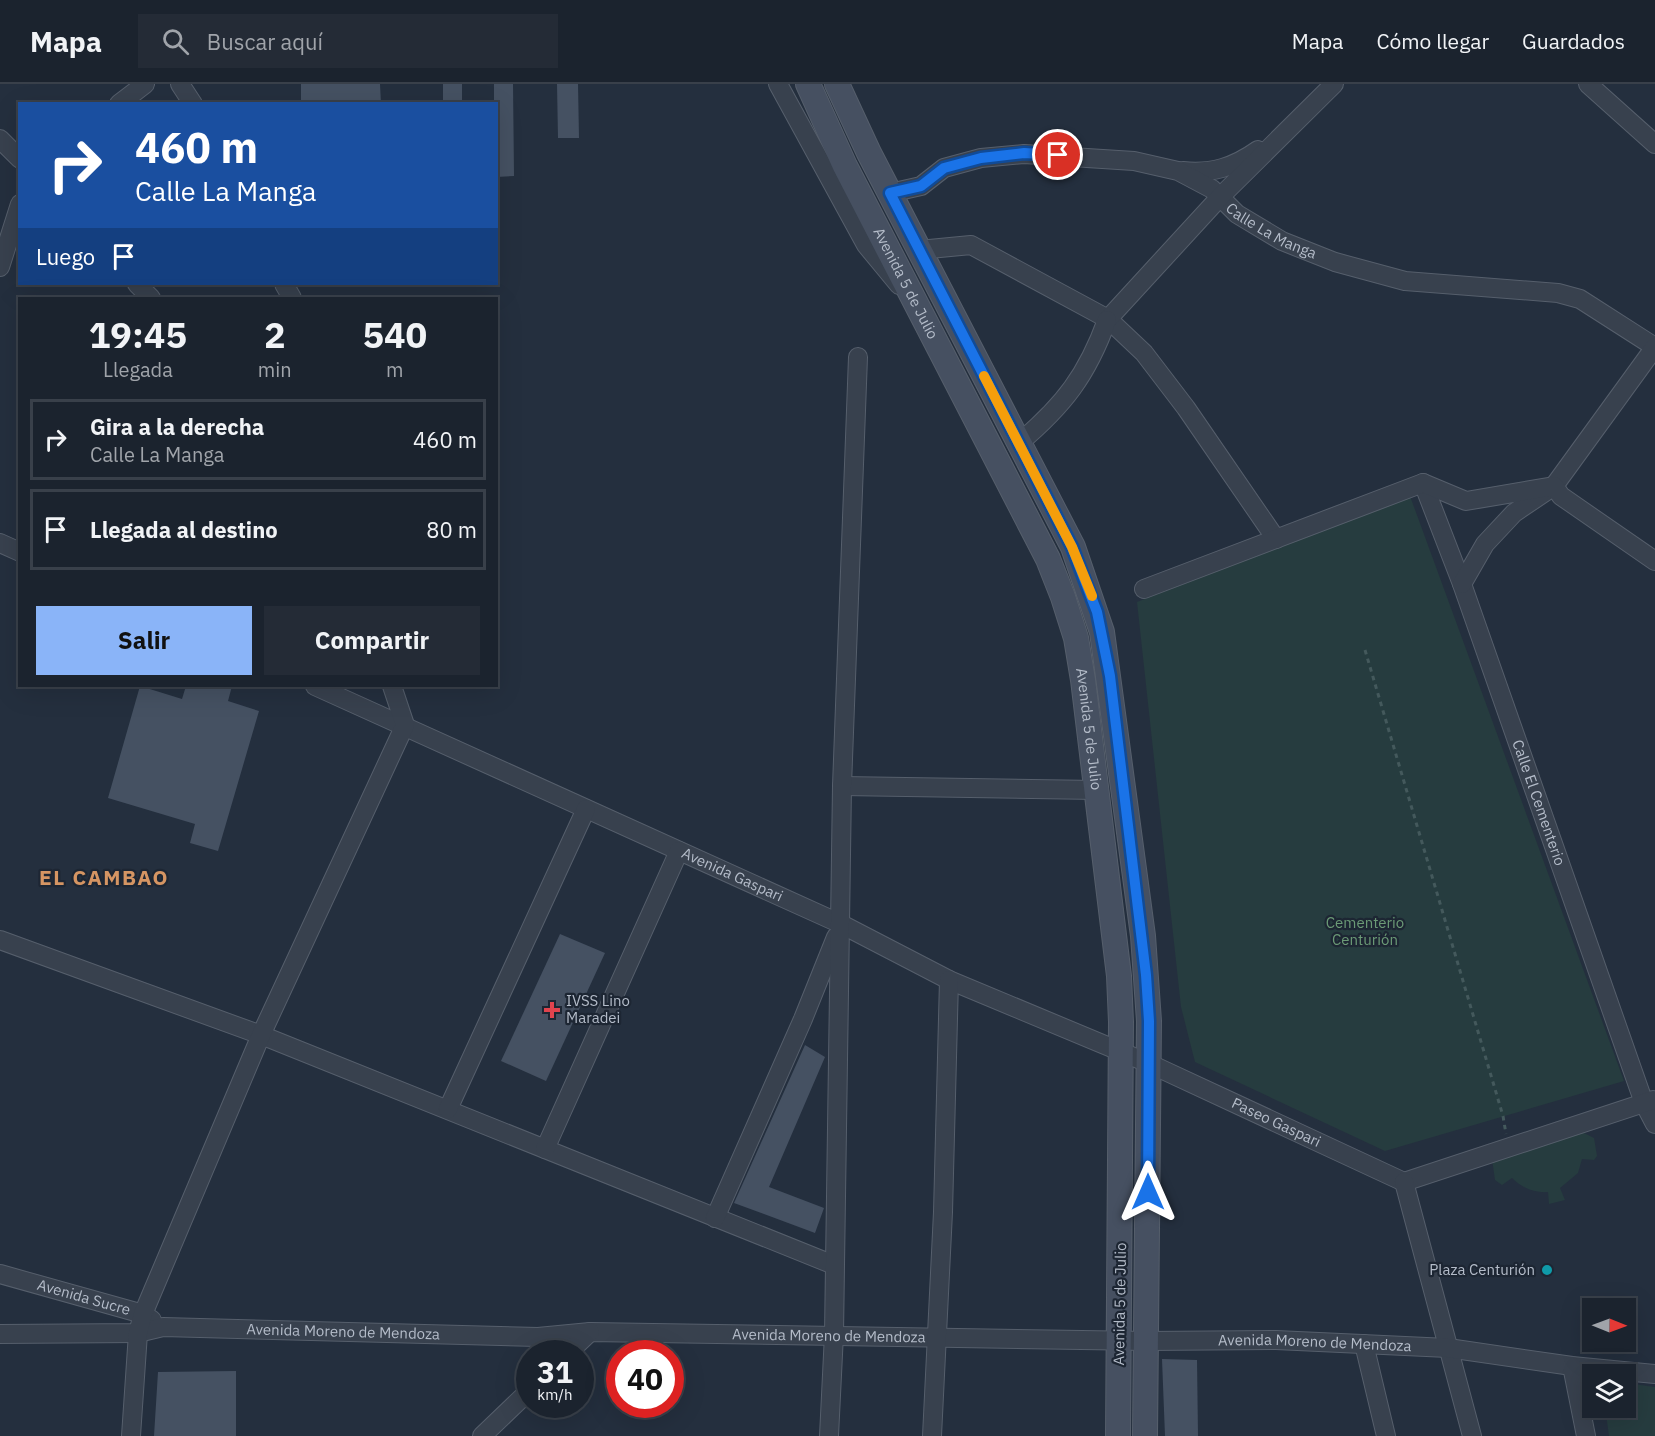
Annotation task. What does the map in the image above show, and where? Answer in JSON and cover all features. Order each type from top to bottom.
[{"type":"street","points":[[122,102],[145,84]]},
{"type":"street","points":[[180,84],[192,102]]},
{"type":"street","points":[[778,84],[866,245],[922,314]]},
{"type":"street","name":"Avenida 5 de Julio","points":[[808,84],[845,166],[1048,559],[1063,597],[1080,657],[1117,958],[1121,1053],[1118,1436]]},
{"type":"street","name":"Avenida 5 de Julio","points":[[837,84],[890,193],[1072,547],[1102,632],[1143,936],[1149,1021],[1146,1436]]},
{"type":"street","points":[[1019,443],[1052,415],[1072,390],[1096,350],[1108,319],[1220,197],[1334,84]]},
{"type":"street","points":[[1588,84],[1655,144]]},
{"type":"street","points":[[1178,171],[1207,173],[1230,167],[1290,130]]},
{"type":"street","points":[[0,139],[18,157]]},
{"type":"street","name":"Calle La Manga","points":[[890,193],[921,186],[944,168],[981,158],[1024,153],[1134,161],[1178,171],[1212,189],[1237,214],[1282,241],[1335,262],[1405,281],[1580,298],[1655,347]]},
{"type":"street","points":[[0,267],[18,210]]},
{"type":"street","points":[[919,250],[971,245],[1108,319],[1144,353],[1186,408],[1276,539]]},
{"type":"street","points":[[138,285],[150,297]]},
{"type":"street","points":[[1462,584],[1485,544],[1514,513],[1554,486],[1655,347]]},
{"type":"street","points":[[830,1436],[834,1334],[842,786],[858,357]]},
{"type":"street","points":[[1144,589],[1423,483],[1466,501],[1554,486]]},
{"type":"street","name":"Calle El Cementerio","points":[[1423,483],[1462,584],[1649,1101],[1655,1124]]},
{"type":"street","points":[[1554,486],[1562,496],[1655,561]]},
{"type":"street","points":[[0,543],[18,551]]},
{"type":"street","name":"Avenida Gaspari","points":[[317,687],[841,924],[950,980],[1148,1063]]},
{"type":"street","points":[[131,1436],[138,1333],[143,1314],[261,1035],[405,726],[392,687]]},
{"type":"street","points":[[842,786],[1097,790]]},
{"type":"street","points":[[448,1109],[585,809]]},
{"type":"street","points":[[545,1149],[678,851]]},
{"type":"street","points":[[715,1218],[803,1019],[841,924]]},
{"type":"street","points":[[0,940],[261,1035],[834,1265]]},
{"type":"street","points":[[932,1436],[938,1336],[950,980]]},
{"type":"street","name":"Paseo Gaspari","points":[[1148,1063],[1404,1182]]},
{"type":"street","points":[[1472,1436],[1404,1182],[1649,1101]]},
{"type":"street","name":"Avenida Sucre","points":[[0,1274],[143,1314],[163,1328]]},
{"type":"street","name":"Avenida Moreno de Mendoza","points":[[0,1334],[138,1333],[163,1328],[538,1337],[590,1332],[834,1334],[1147,1341],[1276,1340],[1448,1348],[1572,1366],[1655,1374]]},
{"type":"street","points":[[582,1340],[590,1332]]},
{"type":"street","points":[[1364,1344],[1386,1436]]},
{"type":"street","points":[[1572,1366],[1586,1436]]},
{"type":"street","points":[[482,1436],[516,1403]]},
{"type":"path","points":[[1365,650],[1503,1116],[1508,1147]]},
{"type":"green space","name":"Cementerio Centurión","points":[[1410,496],[1624,1081],[1385,1151],[1195,1062],[1181,1007],[1137,602]]},
{"type":"green space","points":[[1582,1132],[1594,1138],[1597,1156],[1594,1160],[1582,1159],[1578,1173],[1560,1188],[1565,1200],[1549,1204],[1548,1192],[1528,1189],[1512,1178],[1502,1185],[1495,1180],[1492,1159]]},
{"type":"green space","points":[[1636,1384],[1655,1387],[1655,1436],[1609,1436],[1607,1418],[1636,1418]]},
{"type":"building","points":[[301,84],[380,84],[381,102],[301,102]]},
{"type":"building","points":[[443,84],[462,84],[462,102],[443,102]]},
{"type":"building","points":[[494,84],[513,84],[514,176],[498,177],[498,102],[494,102]]},
{"type":"building","points":[[557,84],[578,84],[579,138],[558,138]]},
{"type":"building","points":[[140,687],[182,699],[186,687],[232,687],[228,701],[259,711],[218,851],[190,843],[195,824],[108,798]]},
{"type":"building","points":[[560,934],[605,953],[546,1081],[501,1061]]},
{"type":"building","points":[[805,1045],[825,1057],[769,1187],[824,1208],[815,1233],[734,1203]]},
{"type":"building","points":[[1162,1359],[1197,1360],[1198,1436],[1165,1436]]},
{"type":"building","points":[[236,1371],[236,1436],[154,1436],[158,1372]]},
{"type":"slow traffic","points":[[984,376],[1072,547],[1092,596]]},
{"type":"place","name":"IVSS Lino Maradei","points":[[552,1010]]},
{"type":"place","name":"Plaza Centurión","points":[[1547,1270]]},
{"type":"district","name":"EL CAMBAO","points":[[104,878]]},
{"type":"route","points":[[1058,155],[1024,153],[981,158],[944,168],[921,186],[890,193],[1072,547],[1097,612],[1110,676],[1143,936],[1149,1021],[1148,1192]]}]
